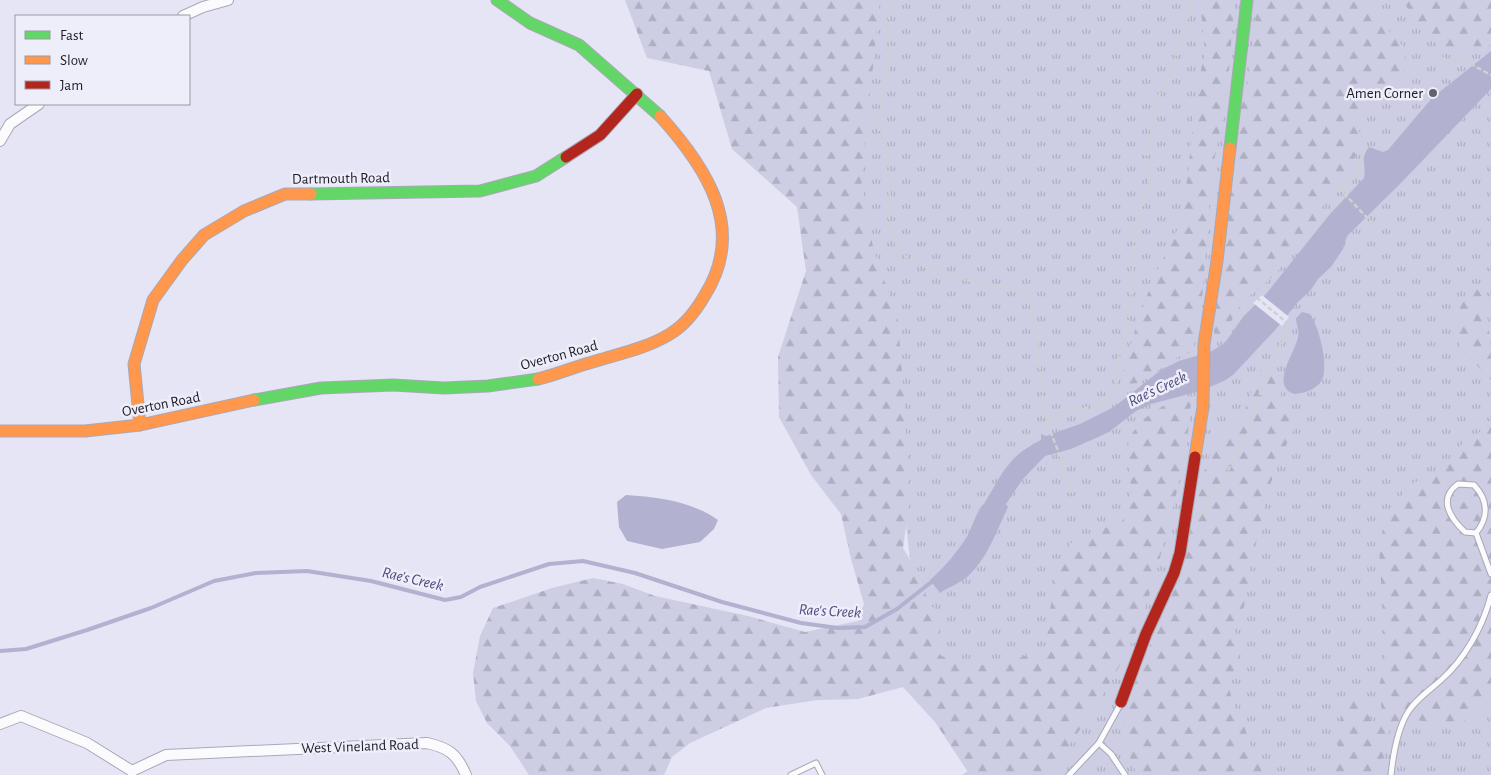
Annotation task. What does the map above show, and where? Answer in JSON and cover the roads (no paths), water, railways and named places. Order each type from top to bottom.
[{"type":"street","points":[[185,15],[228,0]]},
{"type":"street","name":"Overton Road","points":[[0,431],[85,431],[140,425],[263,398],[321,388],[393,385],[444,388],[488,386],[539,379],[595,360],[641,349],[672,333],[696,310],[711,286],[721,262],[724,235],[719,210],[706,176],[687,148],[661,117],[579,45],[530,23],[497,0]]},
{"type":"street","points":[[1121,702],[1146,634],[1178,562],[1203,407],[1204,344],[1217,261],[1247,0]]},
{"type":"street","name":"Dartmouth Road","points":[[140,425],[134,364],[153,300],[182,260],[204,235],[244,211],[286,194],[480,191],[536,176],[600,135],[637,94]]},
{"type":"street","points":[[0,141],[5,125],[37,105]]},
{"type":"street","points":[[0,724],[20,716],[87,744],[132,773]]},
{"type":"street","name":"West Vineland Road","points":[[132,773],[166,755],[427,743],[445,747],[461,763],[466,775]]},
{"type":"lane","points":[[1458,484],[1474,485],[1483,497],[1486,516],[1476,533],[1465,532],[1451,517],[1448,507],[1448,495],[1452,488],[1458,484]]},
{"type":"lane","points":[[1476,533],[1491,574]]},
{"type":"lane","points":[[1391,775],[1393,757],[1407,713],[1414,704],[1443,679],[1465,652],[1487,610],[1491,595]]},
{"type":"lane","points":[[1069,775],[1099,743],[1121,702]]},
{"type":"lane","points":[[1099,743],[1112,754],[1126,775]]},
{"type":"lane","points":[[792,775],[816,763],[822,775]]},
{"type":"water","points":[[1491,51],[1491,89],[1347,236],[1343,249],[1331,267],[1318,279],[1310,291],[1233,375],[1200,391],[1151,404],[1136,411],[1109,432],[1071,449],[1045,456],[1023,479],[1006,504],[1008,507],[981,562],[964,579],[940,593],[930,580],[956,553],[1001,475],[1020,453],[1041,440],[1041,434],[1046,436],[1080,424],[1114,407],[1161,370],[1179,361],[1210,352],[1222,345],[1243,317],[1266,294],[1330,214],[1364,178],[1364,156],[1369,147],[1383,152],[1388,150],[1432,98]]},
{"type":"water","points":[[1302,312],[1310,314],[1317,328],[1324,356],[1324,373],[1320,383],[1313,388],[1294,394],[1287,390],[1284,384],[1284,376],[1298,335],[1296,318]]},
{"type":"water","points":[[626,495],[674,501],[697,508],[718,520],[714,529],[700,542],[662,549],[627,541],[619,527],[617,502]]},
{"type":"waterway","name":"Rae's Creek","points":[[0,651],[26,649],[151,608],[214,581],[256,573],[307,571],[371,581],[445,600],[461,597],[480,587],[549,564],[583,561],[635,573],[722,602],[801,623],[838,628],[865,627],[897,609],[934,580]]},
{"type":"place","name":"Amen Corner","points":[[1433,93]]}]
